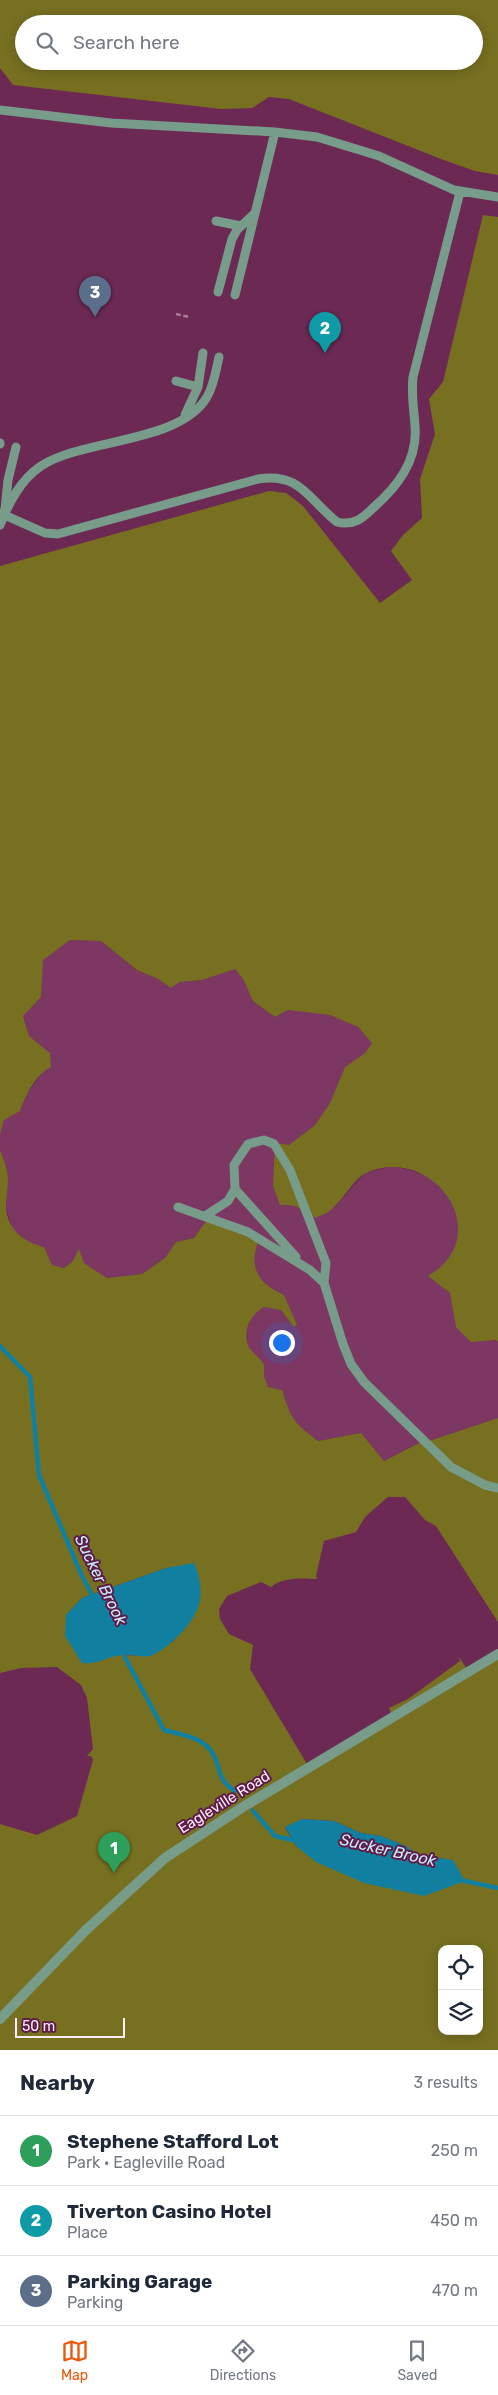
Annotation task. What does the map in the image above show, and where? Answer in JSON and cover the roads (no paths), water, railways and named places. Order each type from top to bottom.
[{"type":"street","name":"Eagleville Road","points":[[0,2019],[86,1930],[166,1858],[248,1805],[498,1654]]},
{"type":"lane","points":[[0,110],[111,123],[275,132],[317,137],[379,156],[440,185],[460,192],[498,197]]},
{"type":"lane","points":[[235,295],[275,132]]},
{"type":"lane","points":[[2,514],[39,531],[58,534],[258,479],[273,477],[295,483],[336,522],[345,524],[362,518],[398,485],[410,458],[416,428],[411,399],[413,377],[460,192]]},
{"type":"lane","points":[[218,292],[232,239],[241,226],[255,212]]},
{"type":"lane","points":[[216,221],[241,226]]},
{"type":"lane","points":[[182,420],[191,405],[198,387],[203,353]]},
{"type":"lane","points":[[2,514],[26,479],[48,463],[156,430],[182,420],[196,410],[207,396],[219,357]]},
{"type":"lane","points":[[176,381],[198,387]]},
{"type":"lane","points":[[0,525],[16,447]]},
{"type":"lane","points":[[205,1216],[228,1202],[235,1189],[234,1165],[248,1144],[264,1140],[274,1144],[290,1170],[326,1263],[324,1284],[351,1364],[364,1382],[451,1467],[484,1485],[498,1488]]},
{"type":"lane","points":[[235,1189],[276,1232],[302,1265]]},
{"type":"lane","points":[[178,1207],[248,1232],[302,1265],[324,1284]]},
{"type":"water","points":[[194,1563],[201,1590],[198,1608],[188,1625],[173,1641],[150,1656],[123,1655],[93,1663],[82,1663],[65,1636],[66,1615],[82,1598],[166,1568]]},
{"type":"water","points":[[302,1819],[334,1821],[361,1833],[381,1836],[406,1846],[418,1855],[453,1860],[465,1881],[424,1896],[364,1883],[316,1862],[296,1846],[285,1827]]},
{"type":"waterway","name":"Sucker Brook","points":[[0,1346],[30,1377],[39,1475],[81,1574],[94,1599]]},
{"type":"waterway","name":"Sucker Brook","points":[[121,1650],[164,1730],[196,1739],[207,1746],[215,1757],[221,1777],[235,1791]]},
{"type":"waterway","name":"Sucker Brook","points":[[253,1811],[275,1836],[297,1841]]},
{"type":"waterway","name":"Sucker Brook","points":[[460,1880],[498,1888]]},
{"type":"place","name":"Parking Garage","points":[[95,317]]},
{"type":"place","name":"Tiverton Casino Hotel","points":[[325,353]]},
{"type":"place","name":"Stephene Stafford Lot","points":[[114,1873]]}]
